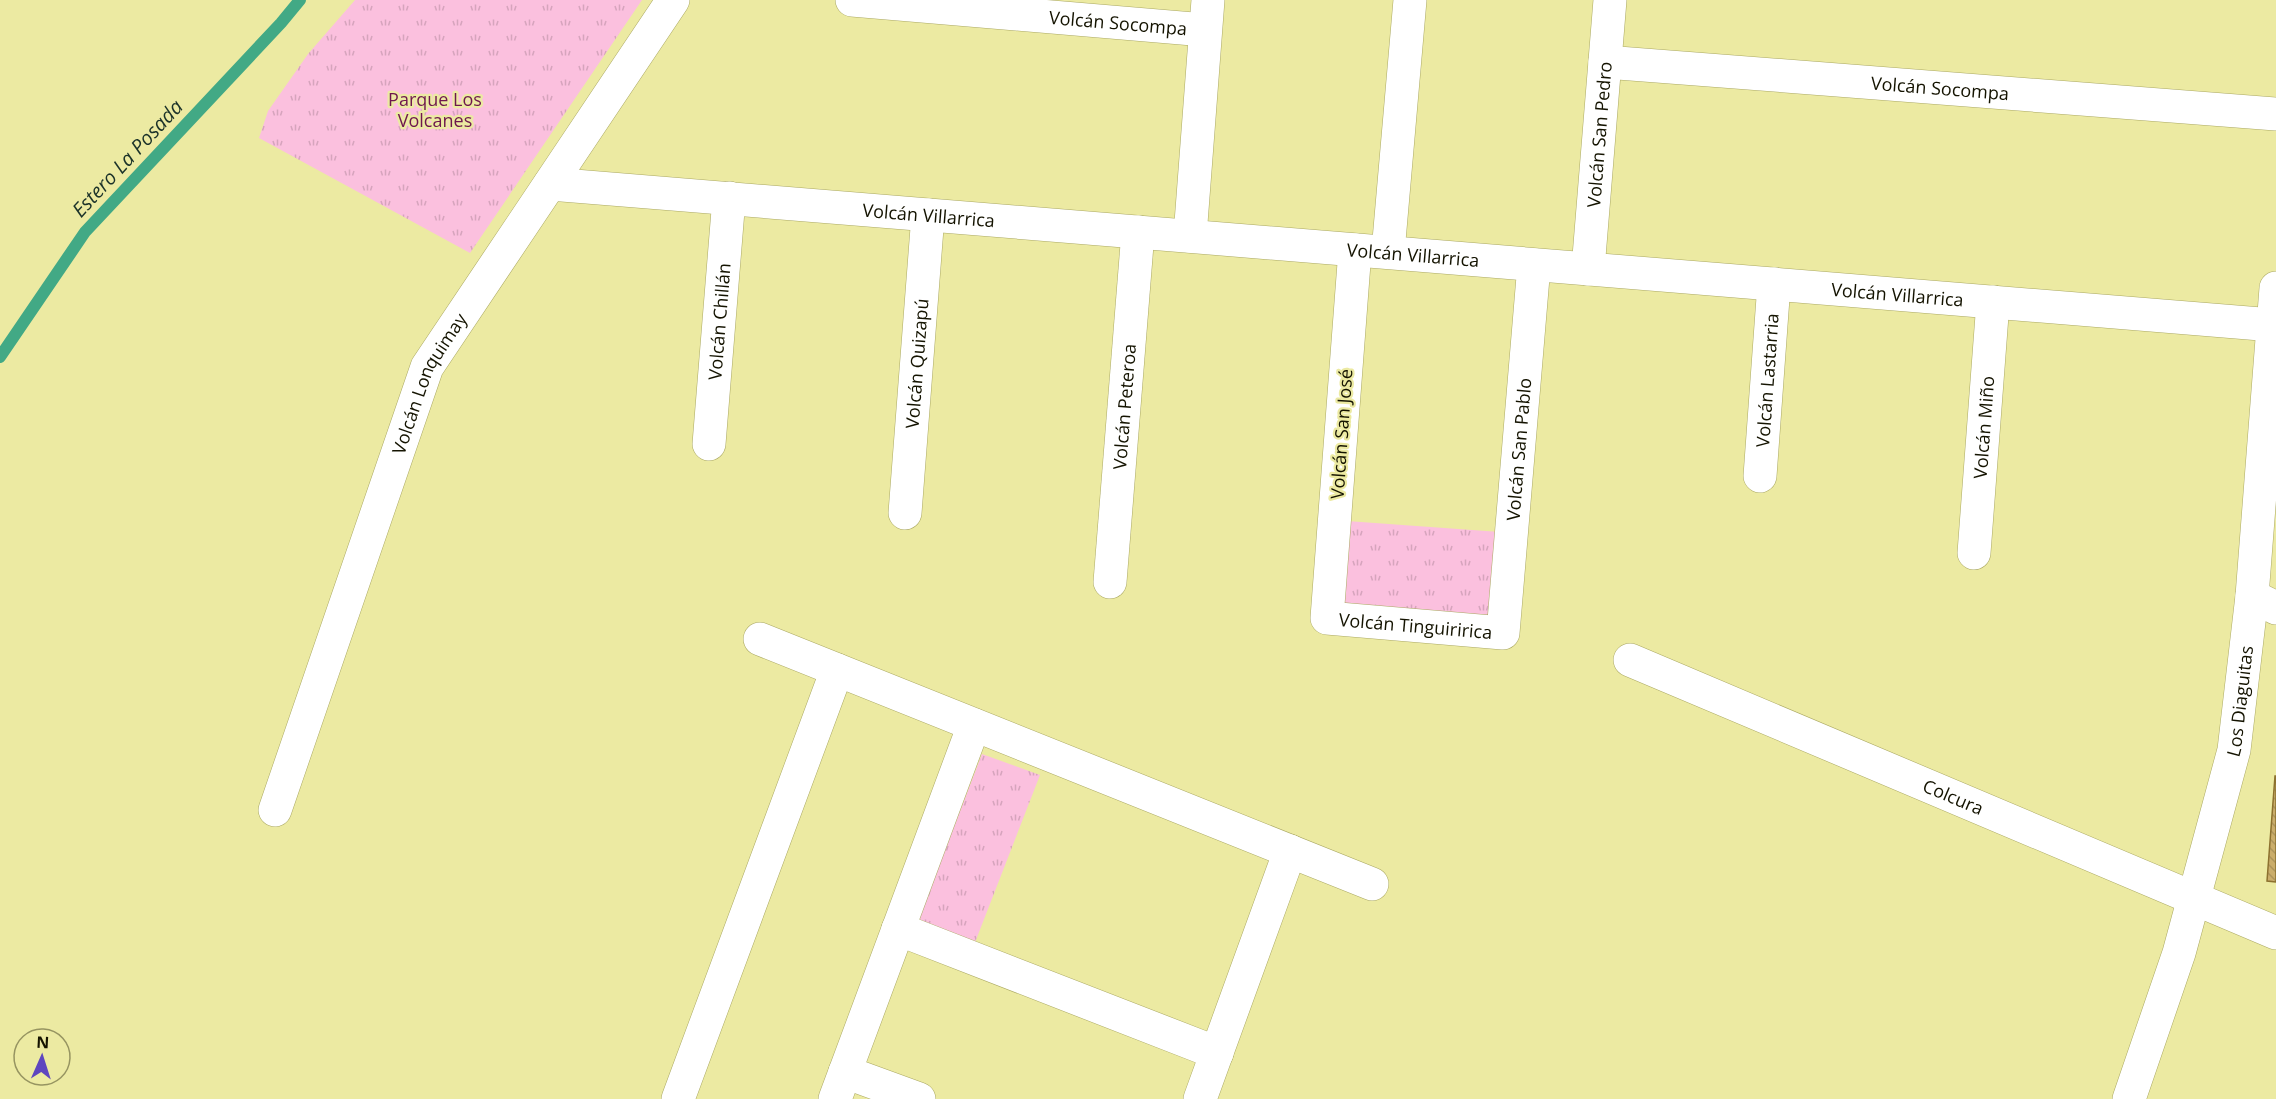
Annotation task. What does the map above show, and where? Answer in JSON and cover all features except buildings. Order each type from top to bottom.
[{"type":"street","name":"Volcán Lonquimay","points":[[275,810],[427,367],[673,0]]},
{"type":"street","name":"Volcán Socompa","points":[[852,0],[1207,15]]},
{"type":"street","points":[[1388,252],[1410,0]]},
{"type":"street","name":"Volcán San Pedro","points":[[1588,269],[1610,0]]},
{"type":"street","points":[[1190,236],[1207,15]]},
{"type":"street","name":"Volcán Socompa","points":[[1605,62],[2276,114]]},
{"type":"street","name":"Volcán Villarrica","points":[[550,184],[2275,326]]},
{"type":"street","name":"Volcán Chillán","points":[[709,444],[729,198]]},
{"type":"street","name":"Volcán Quizapú","points":[[905,513],[928,215]]},
{"type":"street","name":"Volcán Peteroa","points":[[1110,582],[1138,232]]},
{"type":"street","name":"Volcán San José","points":[[1327,618],[1355,250]]},
{"type":"street","name":"Volcán San Pablo","points":[[1503,633],[1534,265]]},
{"type":"street","name":"Volcán Lastarria","points":[[1760,476],[1774,284]]},
{"type":"street","name":"Los Diaguitas","points":[[2129,1099],[2179,953],[2234,750],[2264,602],[2276,288]]},
{"type":"street","name":"Volcán Miño","points":[[1974,553],[1993,302]]},
{"type":"street","name":"Volcán Tinguiririca","points":[[1327,618],[1503,633]]},
{"type":"street","points":[[760,639],[1372,885]]},
{"type":"street","name":"Colcura","points":[[1630,660],[2193,900],[2276,933]]},
{"type":"street","points":[[678,1099],[837,670]]},
{"type":"street","points":[[920,1099],[840,1085],[974,725]]},
{"type":"street","points":[[1200,1099],[1290,851]]},
{"type":"street","points":[[898,929],[1217,1053]]},
{"type":"green space","name":"Parque Los Volcanes","points":[[355,0],[642,0],[470,253],[259,138],[268,111],[308,54]]},
{"type":"green space","points":[[1347,521],[1500,532],[1494,620],[1340,609]]},
{"type":"green space","points":[[982,754],[1040,775],[974,945],[917,923]]},
{"type":"waterway","name":"Estero La Posada","points":[[0,357],[85,232],[300,0]]}]
